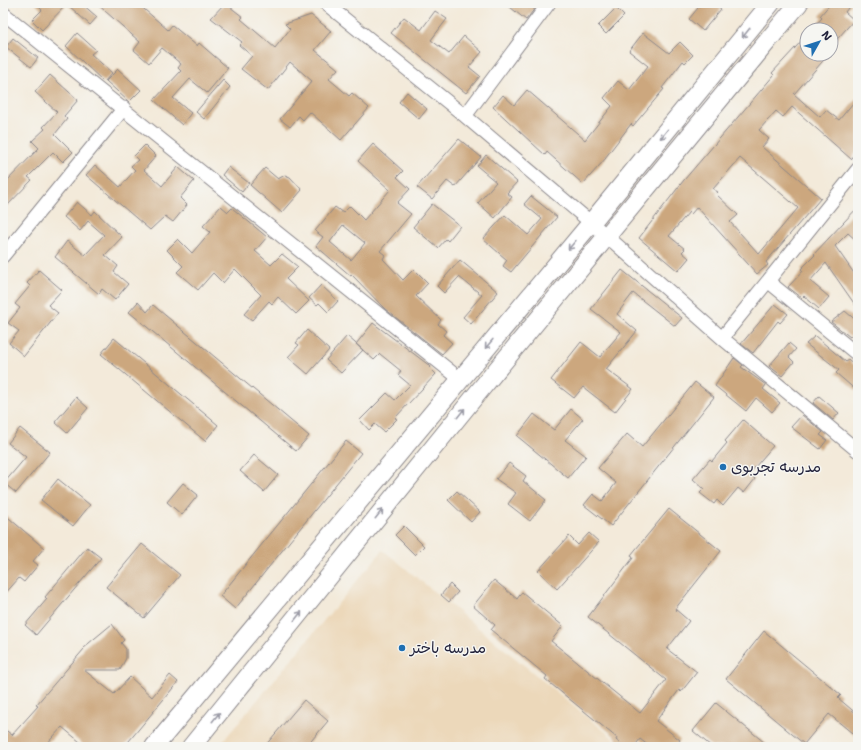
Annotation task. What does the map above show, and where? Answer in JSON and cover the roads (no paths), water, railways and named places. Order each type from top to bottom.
[{"type":"main road","points":[[154,747],[591,223],[771,3]]},
{"type":"main road","points":[[192,747],[476,395],[608,237],[799,3]]},
{"type":"street","points":[[325,3],[465,116],[608,237],[722,338],[858,451]]},
{"type":"street","points":[[465,116],[549,3]]},
{"type":"street","points":[[3,13],[124,108],[460,379]]},
{"type":"street","points":[[3,256],[124,108]]},
{"type":"street","points":[[722,338],[769,282],[858,169]]},
{"type":"street","points":[[769,282],[858,355]]},
{"type":"place","name":"مدرسه تجربوى","points":[[723,467]]},
{"type":"place","name":"مدرسه باختر","points":[[402,648]]}]
